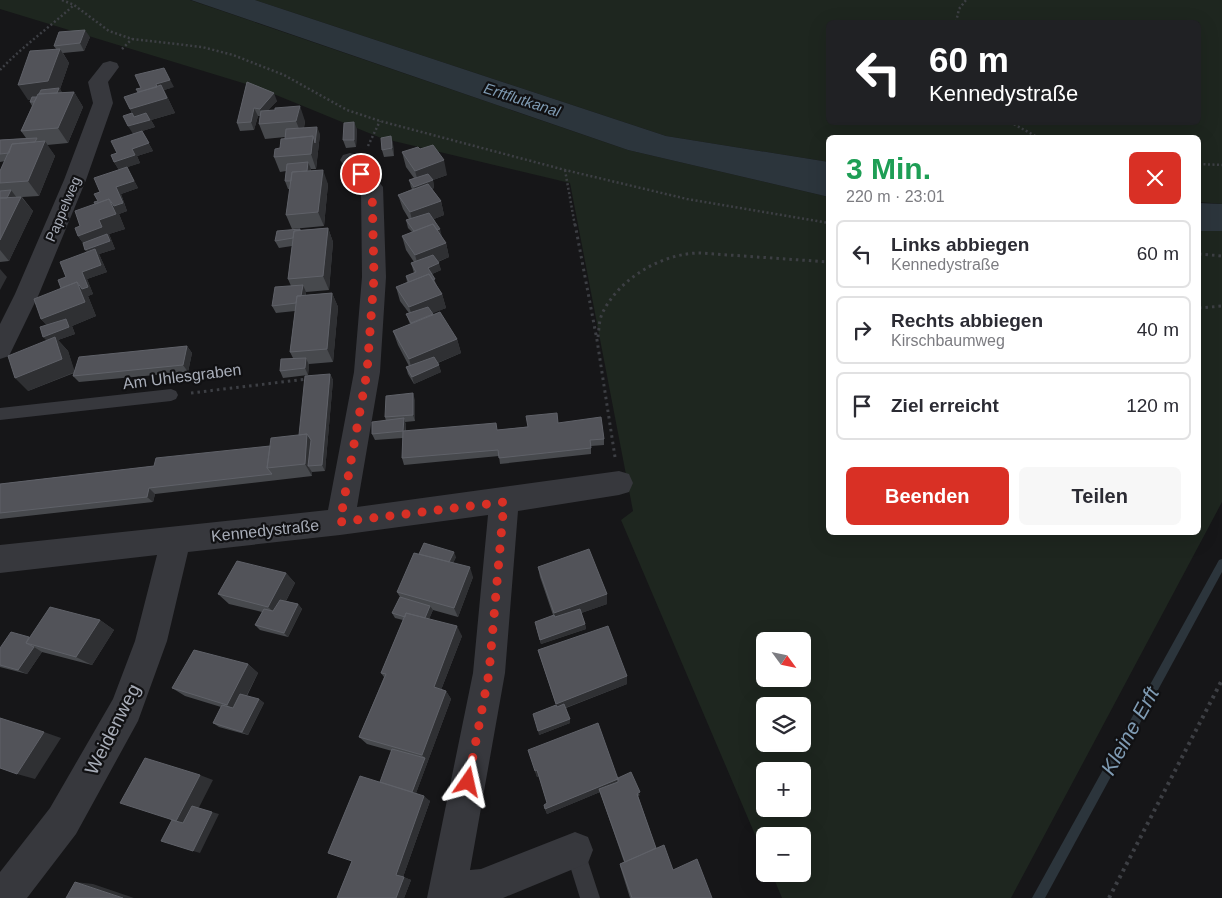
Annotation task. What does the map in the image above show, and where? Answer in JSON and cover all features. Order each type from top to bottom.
[{"type":"street","name":"Pappelweg","points":[[0,349],[27,294],[76,180],[103,103],[98,82],[110,67]]},
{"type":"street","points":[[340,522],[367,372],[374,277],[372,187],[359,153]]},
{"type":"street","name":"Kennedystraße","points":[[0,559],[504,502],[619,483]]},
{"type":"street","points":[[504,502],[489,673],[447,895],[482,888],[575,850]]},
{"type":"street","name":"Weidenweg","points":[[3,898],[63,821],[126,709],[151,641],[176,539]]},
{"type":"lane","name":"Am Uhlesgraben","points":[[0,414],[171,395]]},
{"type":"lane","points":[[575,850],[590,898]]},
{"type":"path","points":[[62,0],[74,5],[109,31],[132,39],[202,47],[234,55],[284,75],[347,110],[380,121],[565,170],[687,199],[826,222]]},
{"type":"path","points":[[956,20],[959,9],[966,0]]},
{"type":"path","points":[[0,70],[17,52],[43,33],[74,5]]},
{"type":"path","points":[[359,153],[380,121]]},
{"type":"path","points":[[1015,125],[1034,135]]},
{"type":"path","points":[[1201,164],[1222,165]]},
{"type":"path","points":[[565,170],[598,340],[619,483]]},
{"type":"path","points":[[598,340],[602,315],[614,294],[639,273],[659,260],[681,254],[697,254],[769,256],[826,262]]},
{"type":"path","points":[[1201,254],[1222,256]]},
{"type":"path","points":[[1201,308],[1222,306]]},
{"type":"path","name":"Am Uhlesgraben","points":[[171,395],[308,379]]},
{"type":"path","points":[[1110,898],[1222,680]]},
{"type":"shaded area","points":[[0,0],[190,0],[628,150],[826,196],[826,535],[1201,535],[1201,231],[1222,231],[1222,502],[1011,898],[782,898],[775,882],[811,882],[811,827],[756,827],[756,837],[621,520],[633,511],[570,183],[381,138],[259,88],[0,9]]},
{"type":"shaded area","points":[[255,0],[1222,0],[1222,204],[1201,202],[1201,135],[826,135],[826,162],[666,136]]},
{"type":"water","name":"Erftflutkanal","points":[[191,0],[255,0],[666,136],[826,162],[826,196],[628,150]]},
{"type":"water","points":[[1201,203],[1222,204],[1222,231],[1201,231]]},
{"type":"building","points":[[85,30],[80,43],[54,46],[59,32]]},
{"type":"building","points":[[60,49],[48,81],[18,85],[30,51]]},
{"type":"building","points":[[164,68],[170,80],[156,84],[157,87],[138,92],[136,89],[141,88],[135,75]]},
{"type":"building","points":[[247,82],[274,93],[260,109],[254,108],[251,122],[237,123]]},
{"type":"building","points":[[161,85],[167,98],[130,109],[124,97]]},
{"type":"building","points":[[59,88],[57,93],[39,94],[41,90]]},
{"type":"building","points":[[74,92],[58,128],[21,131],[38,94]]},
{"type":"building","points":[[32,97],[37,97],[34,102],[30,102]]},
{"type":"building","points":[[300,106],[296,121],[259,124],[261,111]]},
{"type":"building","points":[[132,113],[134,117],[146,113],[150,120],[128,126],[123,116]]},
{"type":"building","points":[[354,122],[354,140],[343,140],[344,123]]},
{"type":"building","points":[[317,127],[315,143],[313,136],[285,139],[286,129]]},
{"type":"building","points":[[142,131],[149,143],[132,149],[135,155],[114,162],[111,155],[117,153],[111,141]]},
{"type":"building","points":[[313,136],[311,154],[274,157],[275,149],[280,148],[281,139]]},
{"type":"building","points":[[391,136],[392,148],[382,150],[381,138]]},
{"type":"building","points":[[37,138],[35,142],[12,144],[9,153],[0,154],[0,140]]},
{"type":"building","points":[[45,141],[28,181],[0,183],[0,171],[12,144]]},
{"type":"building","points":[[433,145],[444,160],[415,171],[402,152],[418,147],[420,149]]},
{"type":"building","points":[[308,162],[307,171],[292,172],[291,181],[285,181],[287,164]]},
{"type":"building","points":[[127,167],[134,181],[116,187],[123,203],[114,206],[109,199],[95,204],[94,202],[98,201],[94,194],[100,192],[94,178]]},
{"type":"building","points":[[323,170],[318,212],[286,215],[292,172]]},
{"type":"building","points":[[428,174],[433,180],[414,187],[409,180]]},
{"type":"building","points":[[428,184],[441,201],[410,212],[398,195]]},
{"type":"building","points":[[11,190],[7,198],[0,198],[0,191]]},
{"type":"building","points":[[21,197],[0,240],[0,198]]},
{"type":"building","points":[[109,199],[116,214],[99,220],[102,227],[78,236],[75,228],[80,226],[75,211]]},
{"type":"building","points":[[429,213],[440,229],[437,230],[433,224],[414,231],[406,220]]},
{"type":"building","points":[[433,224],[446,243],[415,255],[402,236]]},
{"type":"building","points":[[328,228],[323,276],[288,279],[294,231]]},
{"type":"building","points":[[300,229],[294,231],[293,238],[275,241],[277,231]]},
{"type":"building","points":[[107,234],[110,241],[85,250],[83,243]]},
{"type":"building","points":[[95,249],[101,265],[82,272],[88,287],[82,289],[77,282],[61,288],[58,280],[66,277],[60,262]]},
{"type":"building","points":[[433,255],[439,263],[428,268],[435,279],[433,280],[429,274],[409,282],[406,276],[416,272],[411,263]]},
{"type":"building","points":[[429,274],[442,294],[409,307],[396,287]]},
{"type":"building","points":[[77,282],[85,302],[41,319],[34,299]]},
{"type":"building","points":[[303,285],[301,296],[297,296],[296,303],[272,306],[275,287]]},
{"type":"building","points":[[332,293],[327,349],[290,352],[297,296]]},
{"type":"building","points":[[428,307],[433,314],[411,323],[406,314]]},
{"type":"building","points":[[440,312],[457,339],[409,359],[393,331]]},
{"type":"building","points":[[66,319],[69,327],[43,337],[40,327]]},
{"type":"building","points":[[55,337],[62,359],[15,378],[8,356]]},
{"type":"building","points":[[187,346],[183,365],[73,376],[79,357]]},
{"type":"building","points":[[434,357],[439,365],[412,377],[406,367]]},
{"type":"building","points":[[306,358],[305,368],[280,371],[281,359]]},
{"type":"building","points":[[330,374],[322,465],[308,466],[311,440],[307,434],[299,435],[305,376]]},
{"type":"building","points":[[413,393],[413,415],[385,417],[386,396]]},
{"type":"building","points":[[557,413],[558,423],[601,417],[604,439],[590,440],[591,448],[499,458],[498,450],[402,458],[403,431],[496,423],[497,430],[528,427],[526,416]]},
{"type":"building","points":[[404,418],[403,431],[372,434],[372,422]]},
{"type":"building","points":[[307,434],[305,464],[267,468],[271,438]]},
{"type":"building","points":[[270,446],[267,468],[272,474],[149,488],[147,497],[0,513],[0,484],[154,466],[156,458]]},
{"type":"building","points":[[424,543],[454,552],[449,562],[419,554]]},
{"type":"building","points":[[589,549],[607,594],[554,613],[538,567]]},
{"type":"building","points":[[414,553],[470,567],[454,608],[397,592]]},
{"type":"building","points":[[237,561],[286,573],[268,607],[218,594]]},
{"type":"building","points":[[400,597],[430,606],[425,618],[406,613],[405,617],[392,613]]},
{"type":"building","points":[[280,600],[298,604],[284,633],[255,625],[264,609],[273,611]]},
{"type":"building","points":[[50,607],[100,620],[76,657],[26,643]]},
{"type":"building","points":[[580,609],[585,624],[540,640],[535,622]]},
{"type":"building","points":[[406,613],[457,626],[434,687],[446,691],[422,755],[359,737],[386,674],[381,673]]},
{"type":"building","points":[[608,626],[627,676],[556,704],[538,650]]},
{"type":"building","points":[[11,632],[29,637],[26,643],[34,647],[18,670],[0,665],[0,648]]},
{"type":"building","points":[[194,650],[248,664],[227,705],[172,688]]},
{"type":"building","points":[[240,694],[259,699],[242,732],[213,723],[222,705],[233,708]]},
{"type":"building","points":[[564,704],[570,719],[538,731],[533,714],[556,705],[557,707]]},
{"type":"building","points":[[0,718],[44,732],[17,774],[0,768]]},
{"type":"building","points":[[598,723],[618,779],[545,809],[544,805],[547,803],[537,770],[535,771],[528,750]]},
{"type":"building","points":[[392,749],[425,758],[412,792],[380,782]]},
{"type":"building","points":[[145,758],[200,775],[176,821],[120,803]]},
{"type":"building","points":[[631,772],[640,792],[637,794],[656,848],[625,862],[599,789],[618,782],[618,778]]},
{"type":"building","points":[[360,776],[424,796],[396,875],[404,877],[396,898],[337,898],[352,861],[328,853]]},
{"type":"building","points":[[192,806],[212,812],[193,851],[161,841],[172,820],[183,823]]},
{"type":"building","points":[[664,845],[673,870],[697,859],[712,898],[632,898],[620,864]]},
{"type":"building","points":[[75,882],[123,898],[66,898]]},
{"type":"waterway","name":"Kleine Erft","points":[[1038,898],[1222,563]]},
{"type":"route","points":[[361,174],[372,187],[374,277],[367,372],[340,522],[504,502],[489,673],[468,782]]}]
